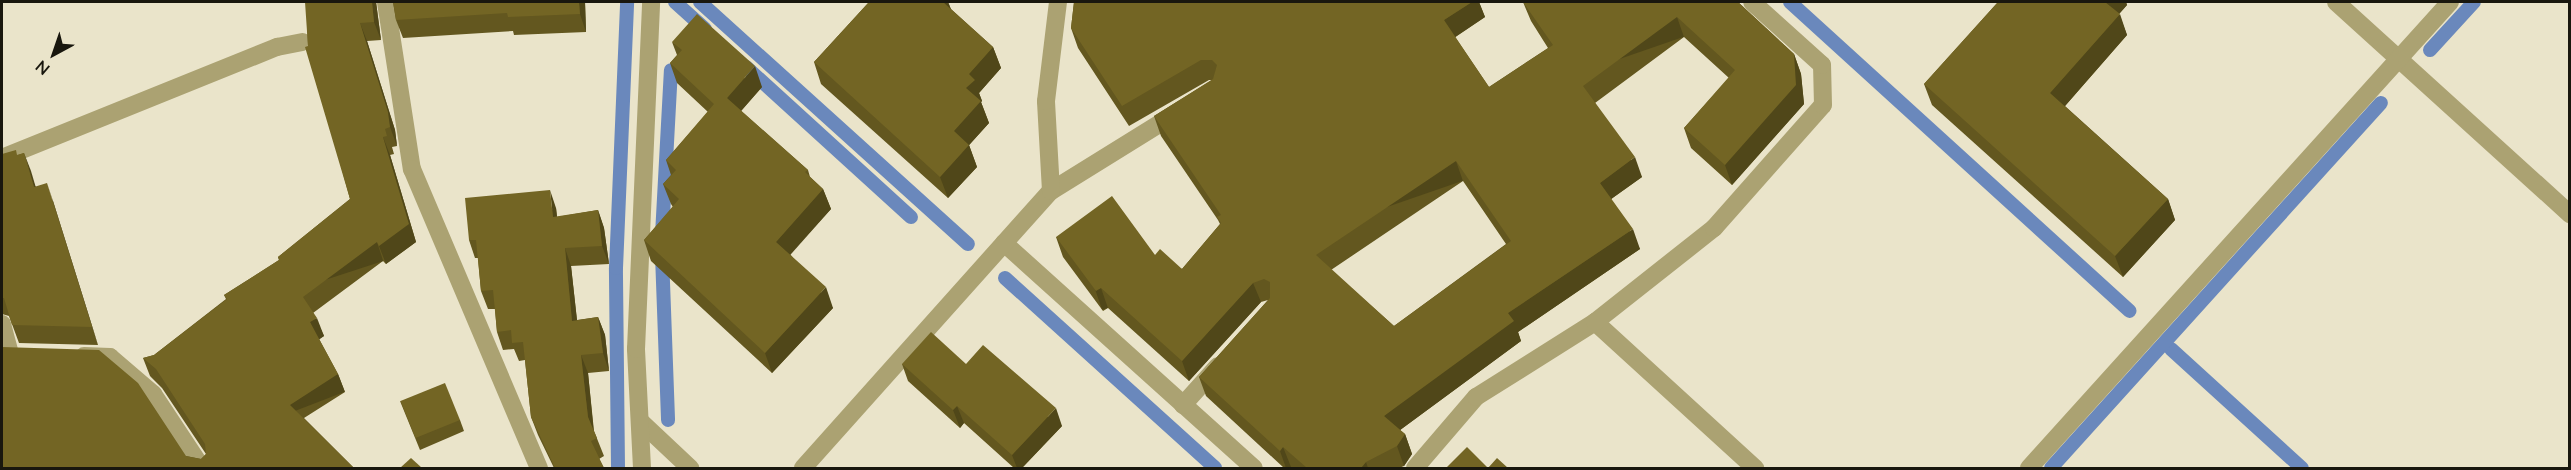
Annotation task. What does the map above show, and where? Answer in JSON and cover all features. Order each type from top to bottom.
[{"type":"street","points":[[387,2],[412,169],[539,468]]},
{"type":"street","points":[[642,468],[636,349],[651,2]]},
{"type":"street","points":[[1051,191],[1046,101],[1058,2]]},
{"type":"street","points":[[1415,468],[1476,397],[1595,322],[1714,228],[1823,105],[1822,65],[1752,2]]},
{"type":"street","points":[[2336,2],[2570,214]]},
{"type":"street","points":[[2029,468],[2450,2]]},
{"type":"street","points":[[2,158],[277,48],[303,42]]},
{"type":"street","points":[[803,468],[1051,191],[1194,103]]},
{"type":"street","points":[[1004,243],[1254,468]]},
{"type":"street","points":[[1595,322],[1755,468]]},
{"type":"street","points":[[2,324],[6,353],[32,354]]},
{"type":"street","points":[[1183,405],[1230,353]]},
{"type":"street","points":[[66,355],[110,357],[153,394],[202,468]]},
{"type":"street","points":[[640,421],[690,468]]},
{"type":"building","points":[[305,2],[372,2],[374,22],[360,23],[388,112],[390,127],[385,129],[387,136],[383,137],[409,224],[379,246],[377,242],[303,297],[317,318],[310,322],[338,374],[290,405],[354,468],[2,468],[2,347],[99,350],[138,383],[186,456],[201,459],[206,454],[205,444],[156,369],[143,358],[154,355],[227,299],[224,295],[279,260],[278,257],[350,199],[305,47],[308,46]]},
{"type":"building","points":[[393,2],[579,2],[580,14],[508,17],[507,13],[396,20]]},
{"type":"building","points":[[869,2],[943,2],[993,47],[969,74],[975,80],[966,88],[981,101],[954,131],[969,145],[940,177],[814,62]]},
{"type":"building","points":[[1074,2],[1472,2],[1444,20],[1489,87],[1553,45],[1523,2],[1738,2],[1794,54],[1796,85],[1725,165],[1684,128],[1735,70],[1677,17],[1583,86],[1635,157],[1600,183],[1633,229],[1508,313],[1514,321],[1384,416],[1405,434],[1397,446],[1366,462],[1361,468],[1307,468],[1283,447],[1280,451],[1199,377],[1270,298],[1270,282],[1264,279],[1253,283],[1182,361],[1101,288],[1096,291],[1056,237],[1112,196],[1155,255],[1160,249],[1182,269],[1221,223],[1217,217],[1221,215],[1154,116],[1213,79],[1217,65],[1212,60],[1201,60],[1122,106],[1071,28]],"holes":[[[1456,161],[1511,241],[1394,326],[1316,255]]]},
{"type":"building","points":[[1998,2],[2105,2],[2120,14],[2050,93],[2168,199],[2115,256],[1924,84]]},
{"type":"building","points":[[697,14],[755,66],[727,98],[808,170],[805,172],[823,189],[776,242],[826,287],[765,353],[644,240],[679,199],[663,184],[676,170],[666,160],[714,104],[670,63],[682,50],[672,42]]},
{"type":"building","points":[[16,150],[17,155],[24,153],[34,187],[47,183],[92,327],[12,325],[4,298],[2,298],[2,154]]},
{"type":"building","points":[[550,190],[553,217],[598,210],[602,246],[565,248],[572,321],[598,317],[603,353],[581,355],[588,417],[597,438],[591,441],[604,468],[555,468],[531,417],[523,342],[512,343],[511,330],[497,332],[493,290],[481,291],[476,240],[469,240],[465,198]]},
{"type":"building","points":[[931,332],[966,364],[983,345],[1056,408],[1012,455],[957,406],[953,410],[902,364]]},
{"type":"building","points":[[445,383],[460,420],[415,438],[400,401]]},
{"type":"building","points":[[1467,447],[1488,468],[1446,468]]},
{"type":"building","points":[[411,458],[422,468],[400,468]]},
{"type":"building","points":[[1497,458],[1508,468],[1488,468]]},
{"type":"waterway","points":[[618,468],[616,268],[627,2]]},
{"type":"waterway","points":[[675,2],[705,29]]},
{"type":"waterway","points":[[700,2],[968,244]]},
{"type":"waterway","points":[[1790,2],[2129,311]]},
{"type":"waterway","points":[[2430,50],[2474,2]]},
{"type":"waterway","points":[[746,67],[911,217]]},
{"type":"waterway","points":[[662,235],[671,70]]},
{"type":"waterway","points":[[2051,468],[2381,103]]},
{"type":"waterway","points":[[662,255],[668,420]]},
{"type":"waterway","points":[[1005,278],[1215,468]]},
{"type":"waterway","points":[[2171,349],[2302,468]]}]
